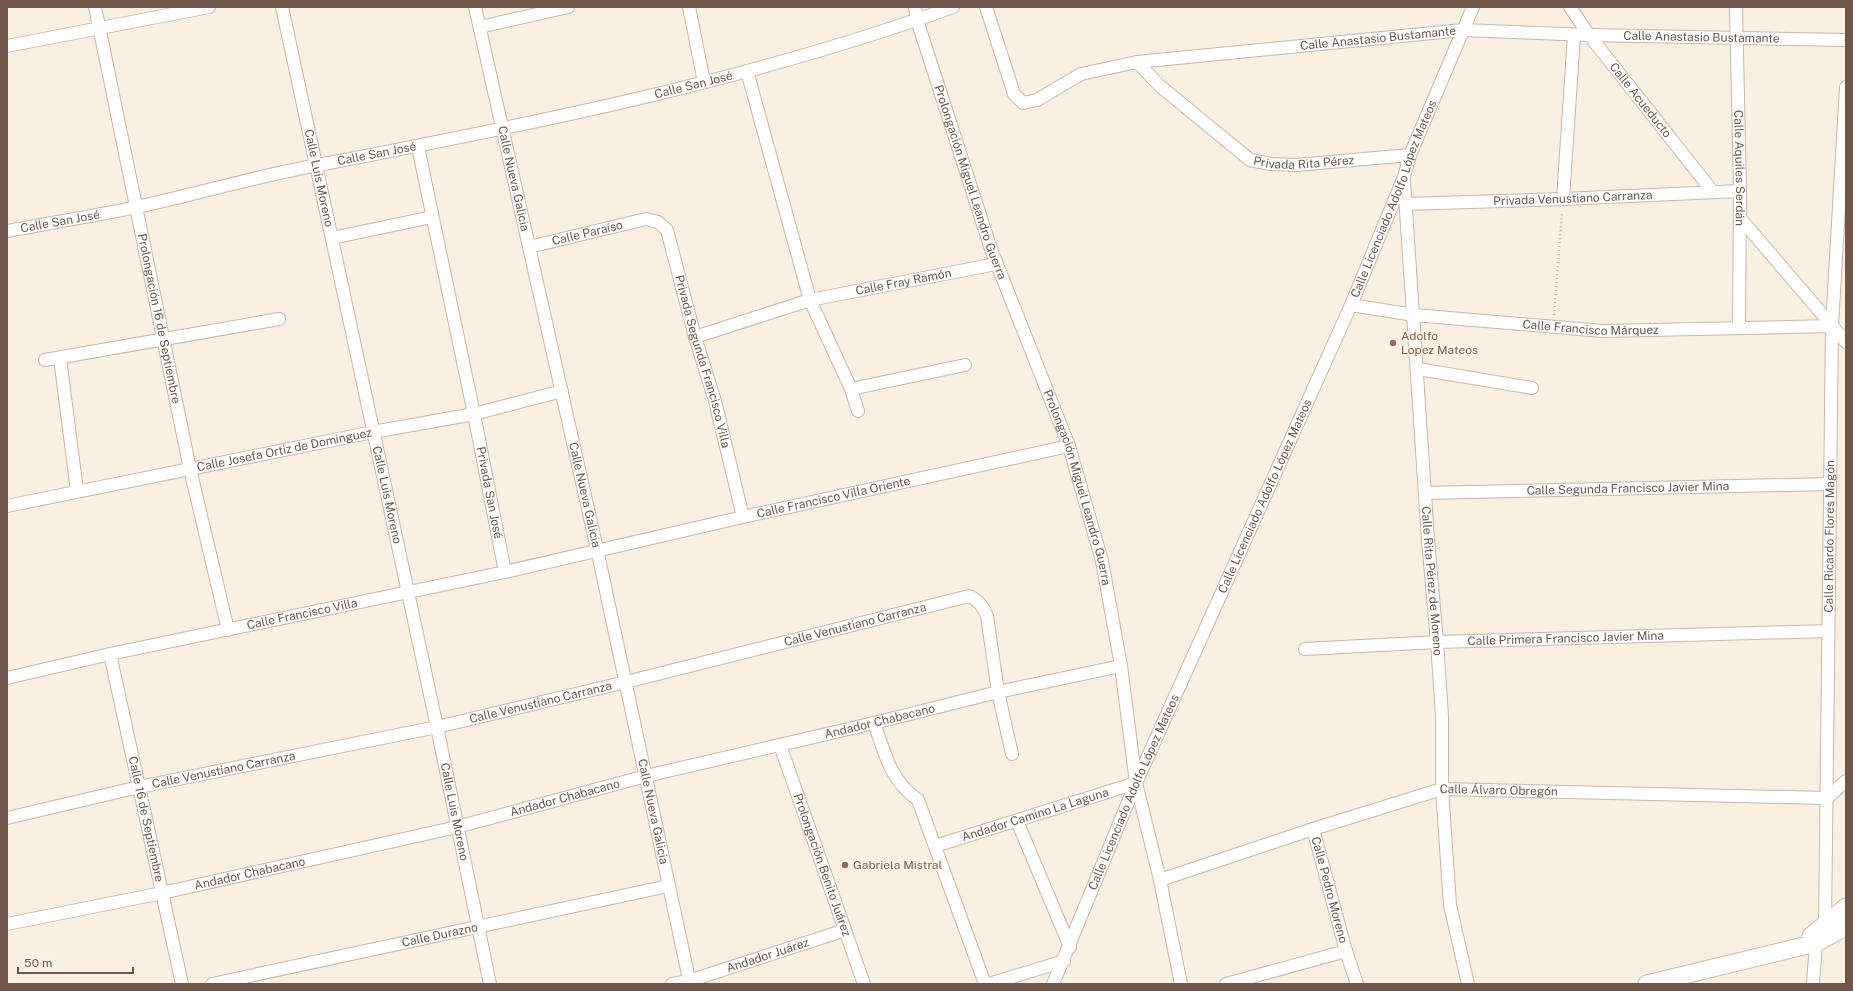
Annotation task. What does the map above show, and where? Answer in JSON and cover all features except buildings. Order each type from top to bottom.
[{"type":"street","name":"Prolongación 16 de Septiembre","points":[[95,7],[190,469],[228,630]]},
{"type":"street","points":[[7,46],[209,7]]},
{"type":"street","name":"Calle Luis Moreno","points":[[282,7],[437,727],[490,984]]},
{"type":"street","name":"Calle Nueva Galicia","points":[[475,7],[504,129],[597,549],[668,886],[690,982]]},
{"type":"street","points":[[480,27],[568,7]]},
{"type":"street","points":[[689,7],[704,82]]},
{"type":"street","name":"Prolongación Miguel Leandro Guerra","points":[[915,7],[917,20],[996,264],[1069,446],[1102,561],[1121,666],[1136,783],[1160,880],[1181,984]]},
{"type":"street","name":"Calle San José","points":[[7,231],[136,207],[315,165],[418,147],[504,129],[704,82],[808,55],[953,7]]},
{"type":"street","name":"Calle Anastasio Bustamante","points":[[986,7],[1014,94],[1023,103],[1037,100],[1081,74],[1137,62],[1463,30],[1589,35],[1846,40]]},
{"type":"street","name":"Calle Licenciado Adolfo López Mateos","points":[[1053,984],[1070,947],[1136,783],[1351,305],[1404,177],[1410,155],[1473,7]]},
{"type":"street","name":"Calle Acueducto","points":[[1570,7],[1589,35],[1713,192]]},
{"type":"street","name":"Calle Aquiles Serdán","points":[[1736,7],[1740,191],[1739,328]]},
{"type":"street","points":[[1563,199],[1574,34]]},
{"type":"street","name":"Privada Rita Pérez","points":[[1137,62],[1160,86],[1250,160],[1271,164],[1296,165],[1410,155]]},
{"type":"street","name":"Calle San José","points":[[747,71],[810,300],[851,389],[858,411]]},
{"type":"street","name":"Calle Ricardo Flores Magón","points":[[1813,984],[1816,943],[1825,925],[1832,326],[1846,87]]},
{"type":"street","points":[[418,147],[474,414]]},
{"type":"street","name":"Calle Rita Pérez de Moreno","points":[[1404,177],[1418,369],[1425,493],[1442,716],[1442,789],[1450,904],[1468,984]]},
{"type":"street","name":"Privada Venustiano Carranza","points":[[1406,204],[1740,191]]},
{"type":"street","points":[[332,238],[432,216]]},
{"type":"street","points":[[1740,218],[1846,342]]},
{"type":"street","name":"Calle Paraíso","points":[[529,247],[646,219]]},
{"type":"street","name":"Privada Segunda Francisco Villa","points":[[646,219],[658,222],[666,230],[695,337],[715,401],[743,517]]},
{"type":"street","name":"Calle Fray Ramón","points":[[695,337],[810,300],[996,264]]},
{"type":"street","name":"Calle Francisco Márquez","points":[[1351,305],[1414,315],[1603,331],[1832,326]]},
{"type":"street","points":[[45,360],[279,319]]},
{"type":"street","points":[[60,358],[78,492]]},
{"type":"street","points":[[851,389],[965,365]]},
{"type":"street","points":[[1418,369],[1532,388]]},
{"type":"street","name":"Calle Josefa Ortiz de Domínguez","points":[[7,506],[373,432],[474,414],[562,391]]},
{"type":"street","name":"Privada San José","points":[[474,414],[505,572]]},
{"type":"street","name":"Calle Francisco Villa Oriente","points":[[597,549],[1069,446]]},
{"type":"street","name":"Calle Segunda Francisco Javier Mina","points":[[1425,493],[1830,484]]},
{"type":"street","name":"Calle Francisco Villa","points":[[7,678],[110,654],[505,572],[597,549]]},
{"type":"street","name":"Calle Venustiano Carranza","points":[[7,818],[139,787],[437,727],[626,682],[969,596],[975,598],[983,606],[987,616],[998,692],[1012,754]]},
{"type":"street","name":"Calle Primera Francisco Javier Mina","points":[[1304,649],[1437,642],[1828,631]]},
{"type":"street","name":"Calle 16 de Septiembre","points":[[110,654],[182,984]]},
{"type":"street","name":"Andador Chabacano","points":[[7,924],[162,893],[458,827],[646,776],[874,723],[998,692],[1121,666]]},
{"type":"street","points":[[874,723],[893,775],[906,792],[918,800],[985,984]]},
{"type":"street","name":"Prolongación Benito Juárez","points":[[780,745],[864,984]]},
{"type":"street","points":[[1826,798],[1846,781]]},
{"type":"street","name":"Andador Camino La Laguna","points":[[935,846],[1136,783]]},
{"type":"street","name":"Calle Álvaro Obregón","points":[[1160,880],[1313,829],[1442,789],[1826,798]]},
{"type":"street","points":[[1017,821],[1070,947]]},
{"type":"street","name":"Calle Pedro Moreno","points":[[1313,829],[1346,951],[1357,984]]},
{"type":"street","name":"Calle Durazno","points":[[212,984],[668,886]]},
{"type":"street","points":[[1798,946],[1846,907]]},
{"type":"street","points":[[1647,984],[1798,946],[1816,943],[1840,930],[1846,924]]},
{"type":"street","name":"Andador Juárez","points":[[672,984],[690,982],[845,930]]},
{"type":"street","name":"Calle Pedro Moreno","points":[[1226,984],[1346,951]]},
{"type":"street","points":[[989,984],[1064,961]]},
{"type":"path","points":[[1553,327],[1563,199]]},
{"type":"place","name":"Adolfo Lopez Mateos","points":[[1393,343]]},
{"type":"place","name":"Gabriela Mistral","points":[[845,865]]}]
